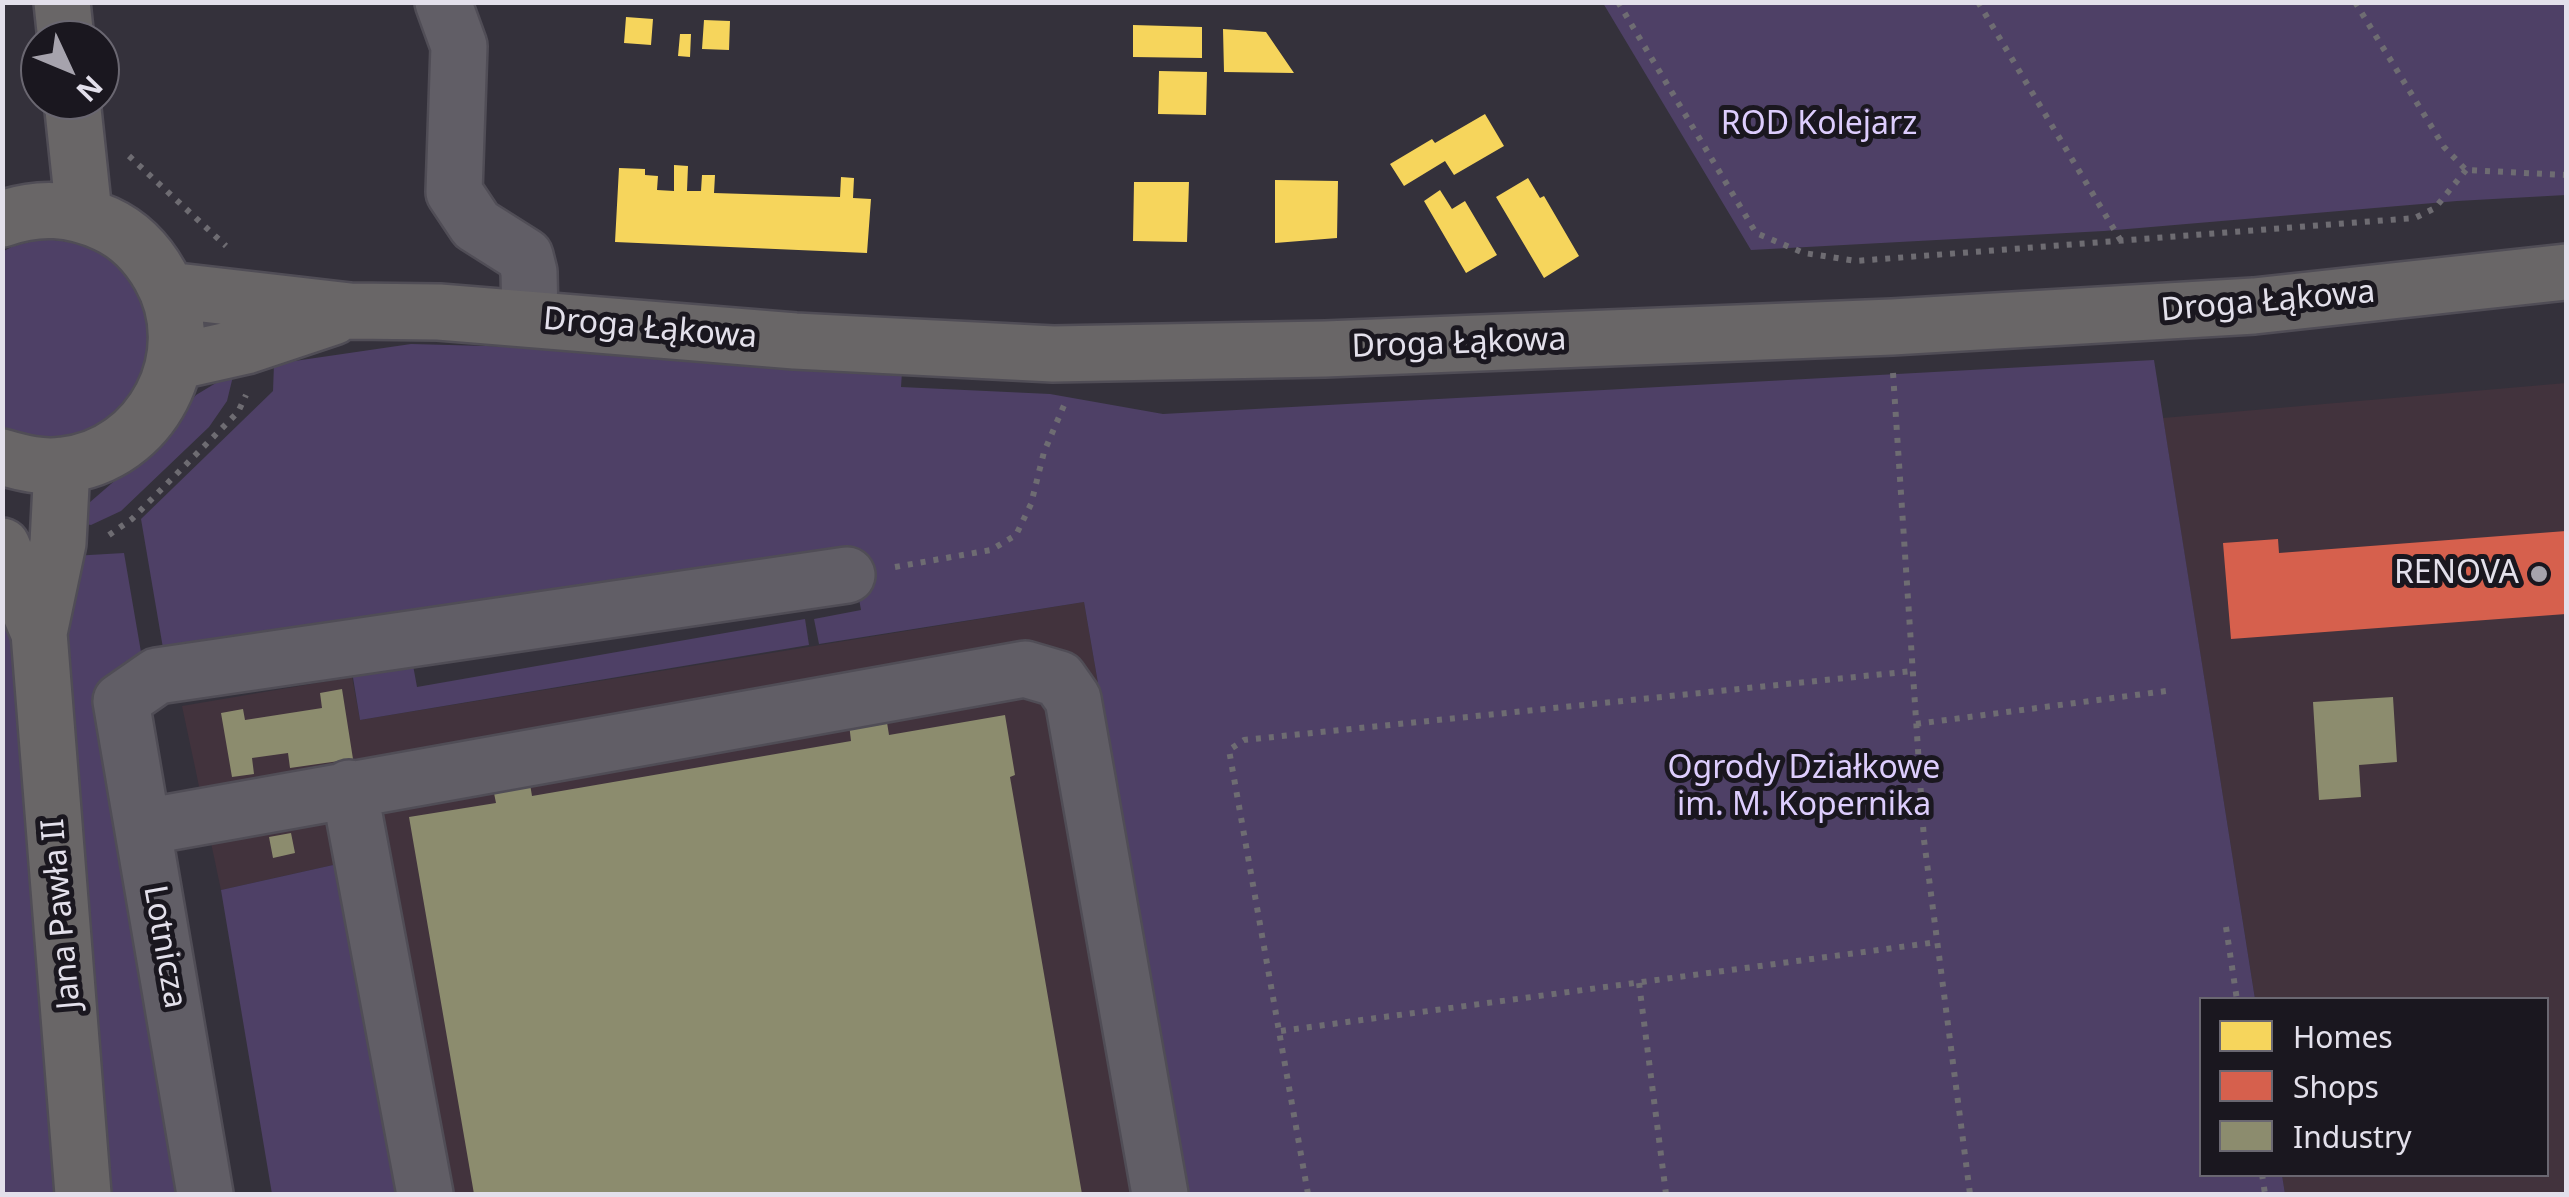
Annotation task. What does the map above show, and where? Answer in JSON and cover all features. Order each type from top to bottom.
[{"type":"main road","points":[[74,120],[84,214]]},
{"type":"main road","points":[[2,219],[22,212],[54,209],[84,214],[120,230],[148,256],[168,290],[177,326],[175,362],[165,393],[147,421],[123,443],[94,458],[62,466],[29,465],[2,457]]},
{"type":"main road","name":"Droga Łąkowa","points":[[168,290],[350,312],[439,312],[795,341],[1054,354],[1325,349],[1892,327],[2254,306],[2566,272]]},
{"type":"main road","name":"Droga Łąkowa","points":[[175,362],[246,346],[350,312]]},
{"type":"main road","name":"Jana Pawła II","points":[[62,466],[58,543],[39,634],[83,1194]]},
{"type":"main road","name":"Jana Pawła II","points":[[2,546],[39,634]]},
{"type":"street","points":[[443,2],[459,46],[454,192],[476,226],[525,256],[530,319]]},
{"type":"street","name":"Lotnicza","points":[[205,1194],[121,701],[158,676],[847,575]]},
{"type":"street","points":[[144,826],[1025,670],[1060,679],[1073,699],[1160,1194]]},
{"type":"street","points":[[348,788],[425,1194]]},
{"type":"path","points":[[1618,2],[1756,232],[1804,253],[1856,261],[2415,218],[2434,208],[2466,170]]},
{"type":"path","points":[[1978,2],[2120,241]]},
{"type":"path","points":[[2355,2],[2444,147],[2466,170],[2566,174]]},
{"type":"path","points":[[120,147],[228,249]]},
{"type":"path","points":[[1892,327],[1924,840],[1970,1194]]},
{"type":"path","points":[[847,575],[990,550],[1016,535],[1031,504],[1044,452],[1062,414],[1068,387]]},
{"type":"path","points":[[91,538],[110,535],[132,518],[238,412],[248,391]]},
{"type":"path","points":[[1308,1194],[1229,750],[1244,740],[1913,671]]},
{"type":"path","points":[[1916,724],[2166,691]]},
{"type":"path","points":[[2226,927],[2236,997]]},
{"type":"path","points":[[1281,1032],[1937,942]]},
{"type":"path","points":[[1639,982],[1666,1194]]},
{"type":"shaded area","points":[[2566,383],[2566,1194],[2285,1194],[2282,1177],[2549,1177],[2549,997],[2255,997],[2163,418]]},
{"type":"shaded area","points":[[1084,602],[1186,1194],[402,1194],[342,863],[221,890],[182,706],[352,677],[360,720]]},
{"type":"green space","name":"ROD Kolejarz","points":[[1603,3],[2566,3],[2566,195],[2104,231],[1751,250]]},
{"type":"green space","points":[[41,239],[78,244],[107,256],[137,293],[150,336],[145,379],[118,416],[86,434],[58,440],[30,439],[3,430],[2,252]]},
{"type":"green space","name":"Ogrody Działkowe im. M. Kopernika","points":[[411,344],[562,348],[902,372],[901,387],[1050,394],[1163,414],[2154,360],[2255,997],[2199,997],[2199,1177],[2282,1177],[2285,1194],[1186,1194],[1084,602],[819,644],[814,619],[861,610],[851,554],[406,627],[417,687],[805,619],[809,645],[360,720],[347,641],[164,654],[141,519],[273,391],[274,364]]},
{"type":"green space","points":[[234,372],[227,401],[209,427],[121,511],[91,525],[80,523],[82,509],[156,445],[196,395]]},
{"type":"green space","points":[[124,553],[142,658],[178,1194],[3,1194],[3,560]]},
{"type":"green space","points":[[342,863],[402,1194],[272,1194],[221,890]]},
{"type":"building: Homes","points":[[626,17],[653,19],[651,45],[624,43]]},
{"type":"building: Homes","points":[[704,20],[730,21],[729,50],[702,49]]},
{"type":"building: Homes","points":[[1133,25],[1202,27],[1202,58],[1133,57]]},
{"type":"building: Homes","points":[[1223,29],[1266,32],[1294,73],[1224,72]]},
{"type":"building: Homes","points":[[680,34],[691,34],[690,57],[678,56]]},
{"type":"building: Homes","points":[[1159,71],[1207,72],[1206,115],[1158,114]]},
{"type":"building: Homes","points":[[1485,114],[1504,146],[1454,175],[1445,161],[1404,186],[1390,164]]},
{"type":"building: Homes","points":[[674,165],[688,166],[687,191],[701,191],[702,175],[715,175],[714,193],[840,197],[841,177],[854,178],[853,198],[871,199],[867,253],[615,242],[619,168],[645,169],[645,175],[658,176],[657,190],[674,191]]},
{"type":"building: Homes","points":[[1528,178],[1540,198],[1544,196],[1579,256],[1544,278],[1496,197]]},
{"type":"building: Homes","points":[[1275,180],[1338,181],[1337,238],[1275,243]]},
{"type":"building: Homes","points":[[1134,182],[1189,182],[1187,242],[1133,241]]},
{"type":"building: Homes","points":[[1440,190],[1452,209],[1465,201],[1497,255],[1466,273],[1424,201]]},
{"type":"building: Shops","points":[[2566,531],[2566,614],[2231,639],[2223,543],[2278,539],[2279,553]]},
{"type":"building: Industry","points":[[342,689],[353,759],[290,768],[288,753],[252,758],[254,774],[232,777],[221,713],[243,709],[245,720],[322,708],[320,693]]},
{"type":"building: Industry","points":[[2393,697],[2397,762],[2359,765],[2361,797],[2319,800],[2313,702]]},
{"type":"building: Industry","points":[[885,710],[889,735],[1005,715],[1015,775],[1010,777],[1082,1194],[474,1194],[409,817],[496,803],[491,778],[528,772],[532,796],[851,741],[848,715]]},
{"type":"building: Industry","points":[[291,833],[295,853],[273,858],[269,837]]},
{"type":"place","name":"RENOVA","points":[[2539,574]]}]
